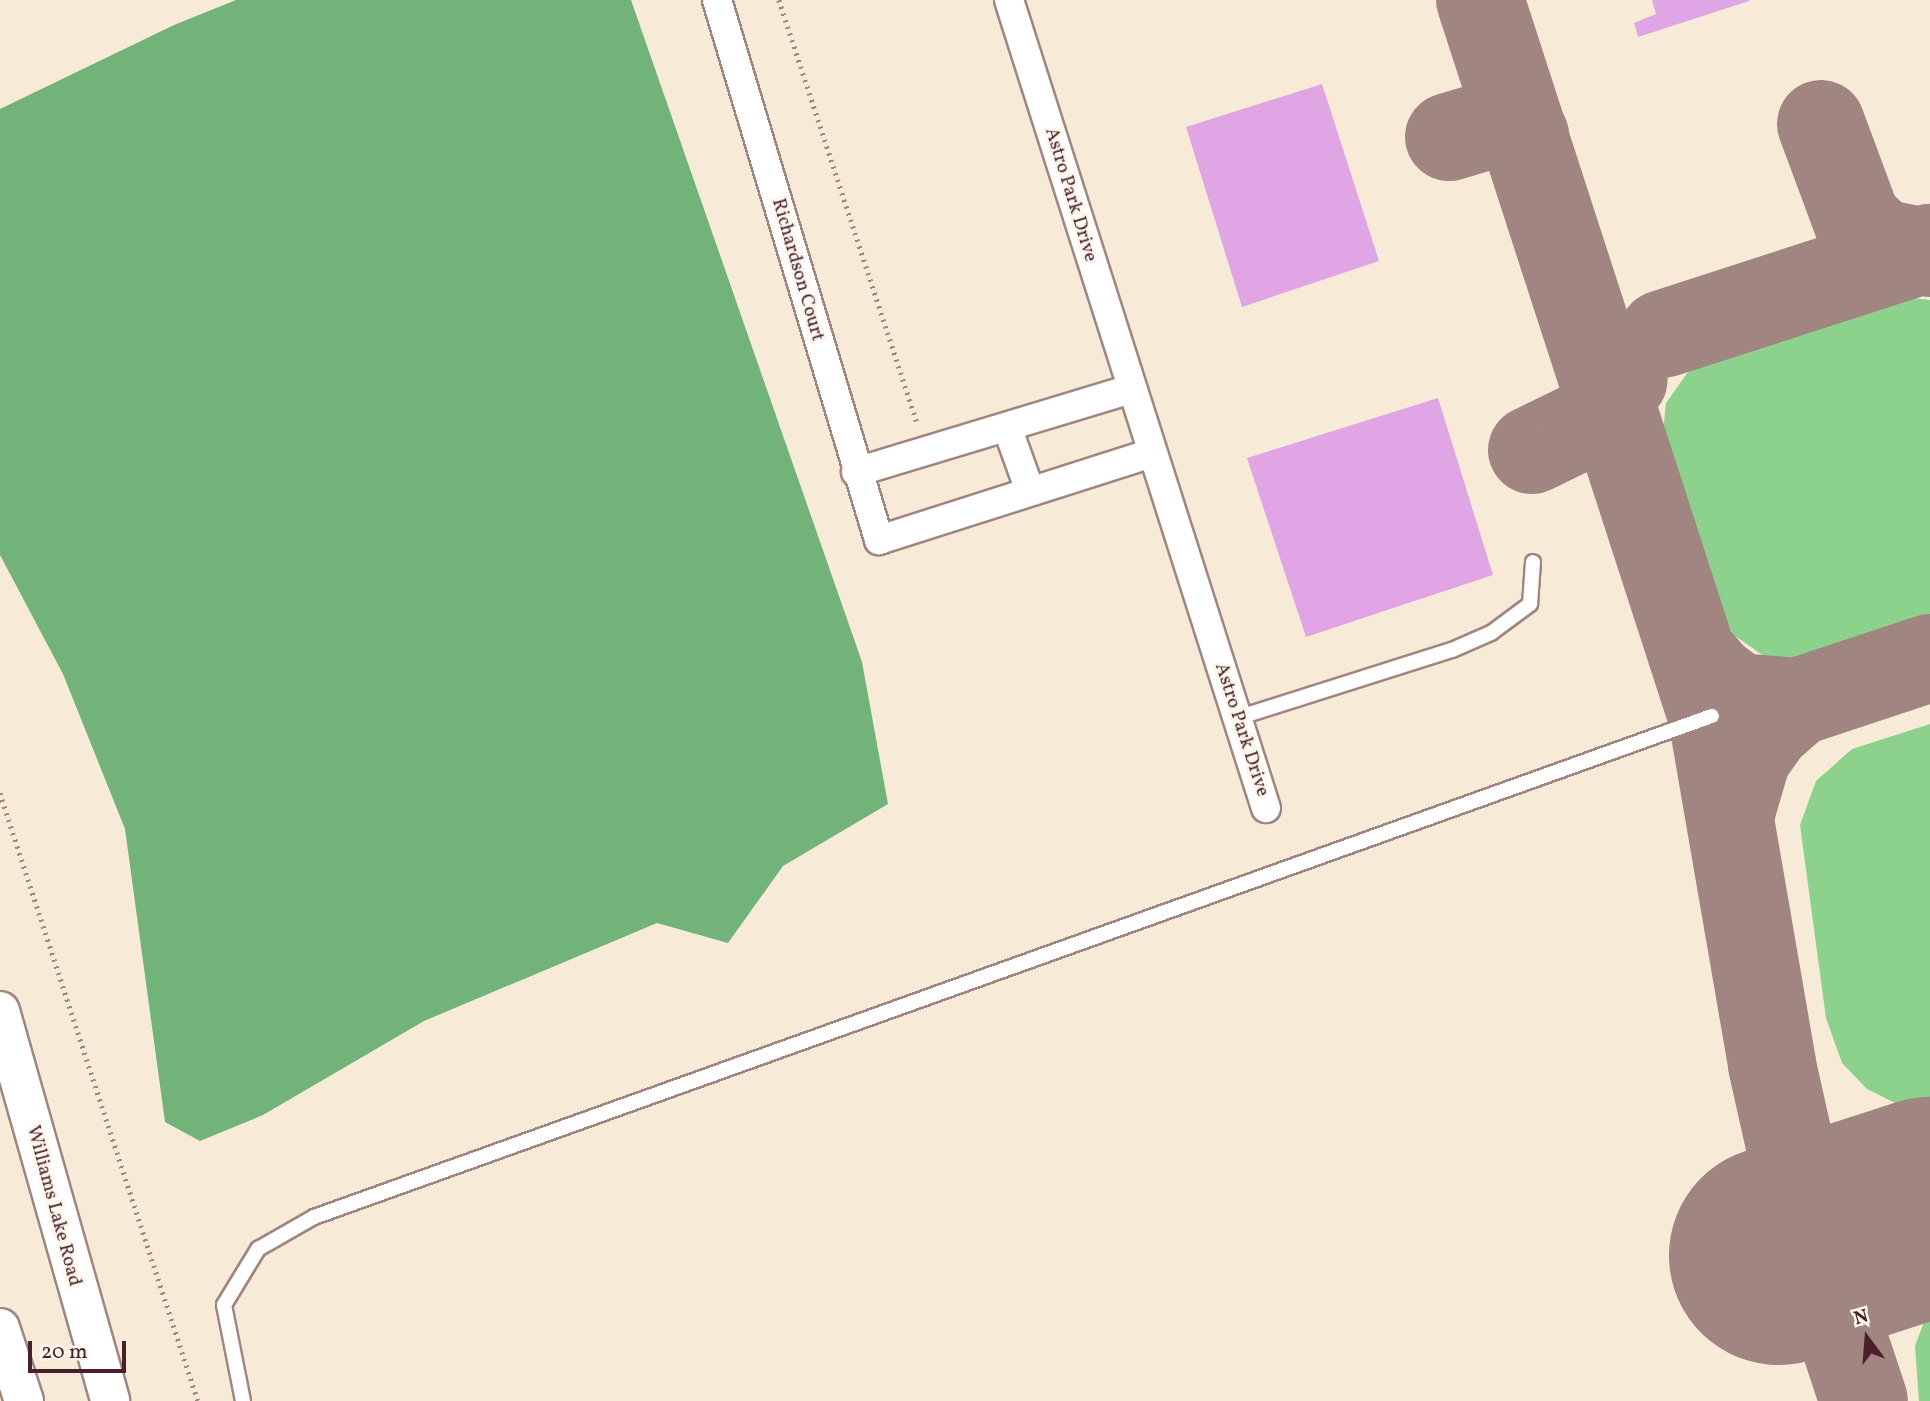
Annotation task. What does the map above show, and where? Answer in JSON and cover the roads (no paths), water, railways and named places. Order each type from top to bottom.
[{"type":"main road","name":"Williams Lake Road","points":[[0,1011],[110,1401]]},
{"type":"main road","points":[[0,1328],[24,1401]]},
{"type":"street","name":"Richardson Court","points":[[717,0],[856,472],[879,540],[1030,491]]},
{"type":"street","name":"Astro Park Drive","points":[[1009,0],[1266,808]]},
{"type":"street","points":[[856,472],[1131,389]]},
{"type":"street","points":[[1007,428],[1030,491],[1151,453]]},
{"type":"lane","points":[[1237,718],[1452,650],[1491,633],[1530,604],[1533,562]]},
{"type":"lane","points":[[243,1401],[224,1306],[258,1249],[314,1217],[1713,716]]}]
